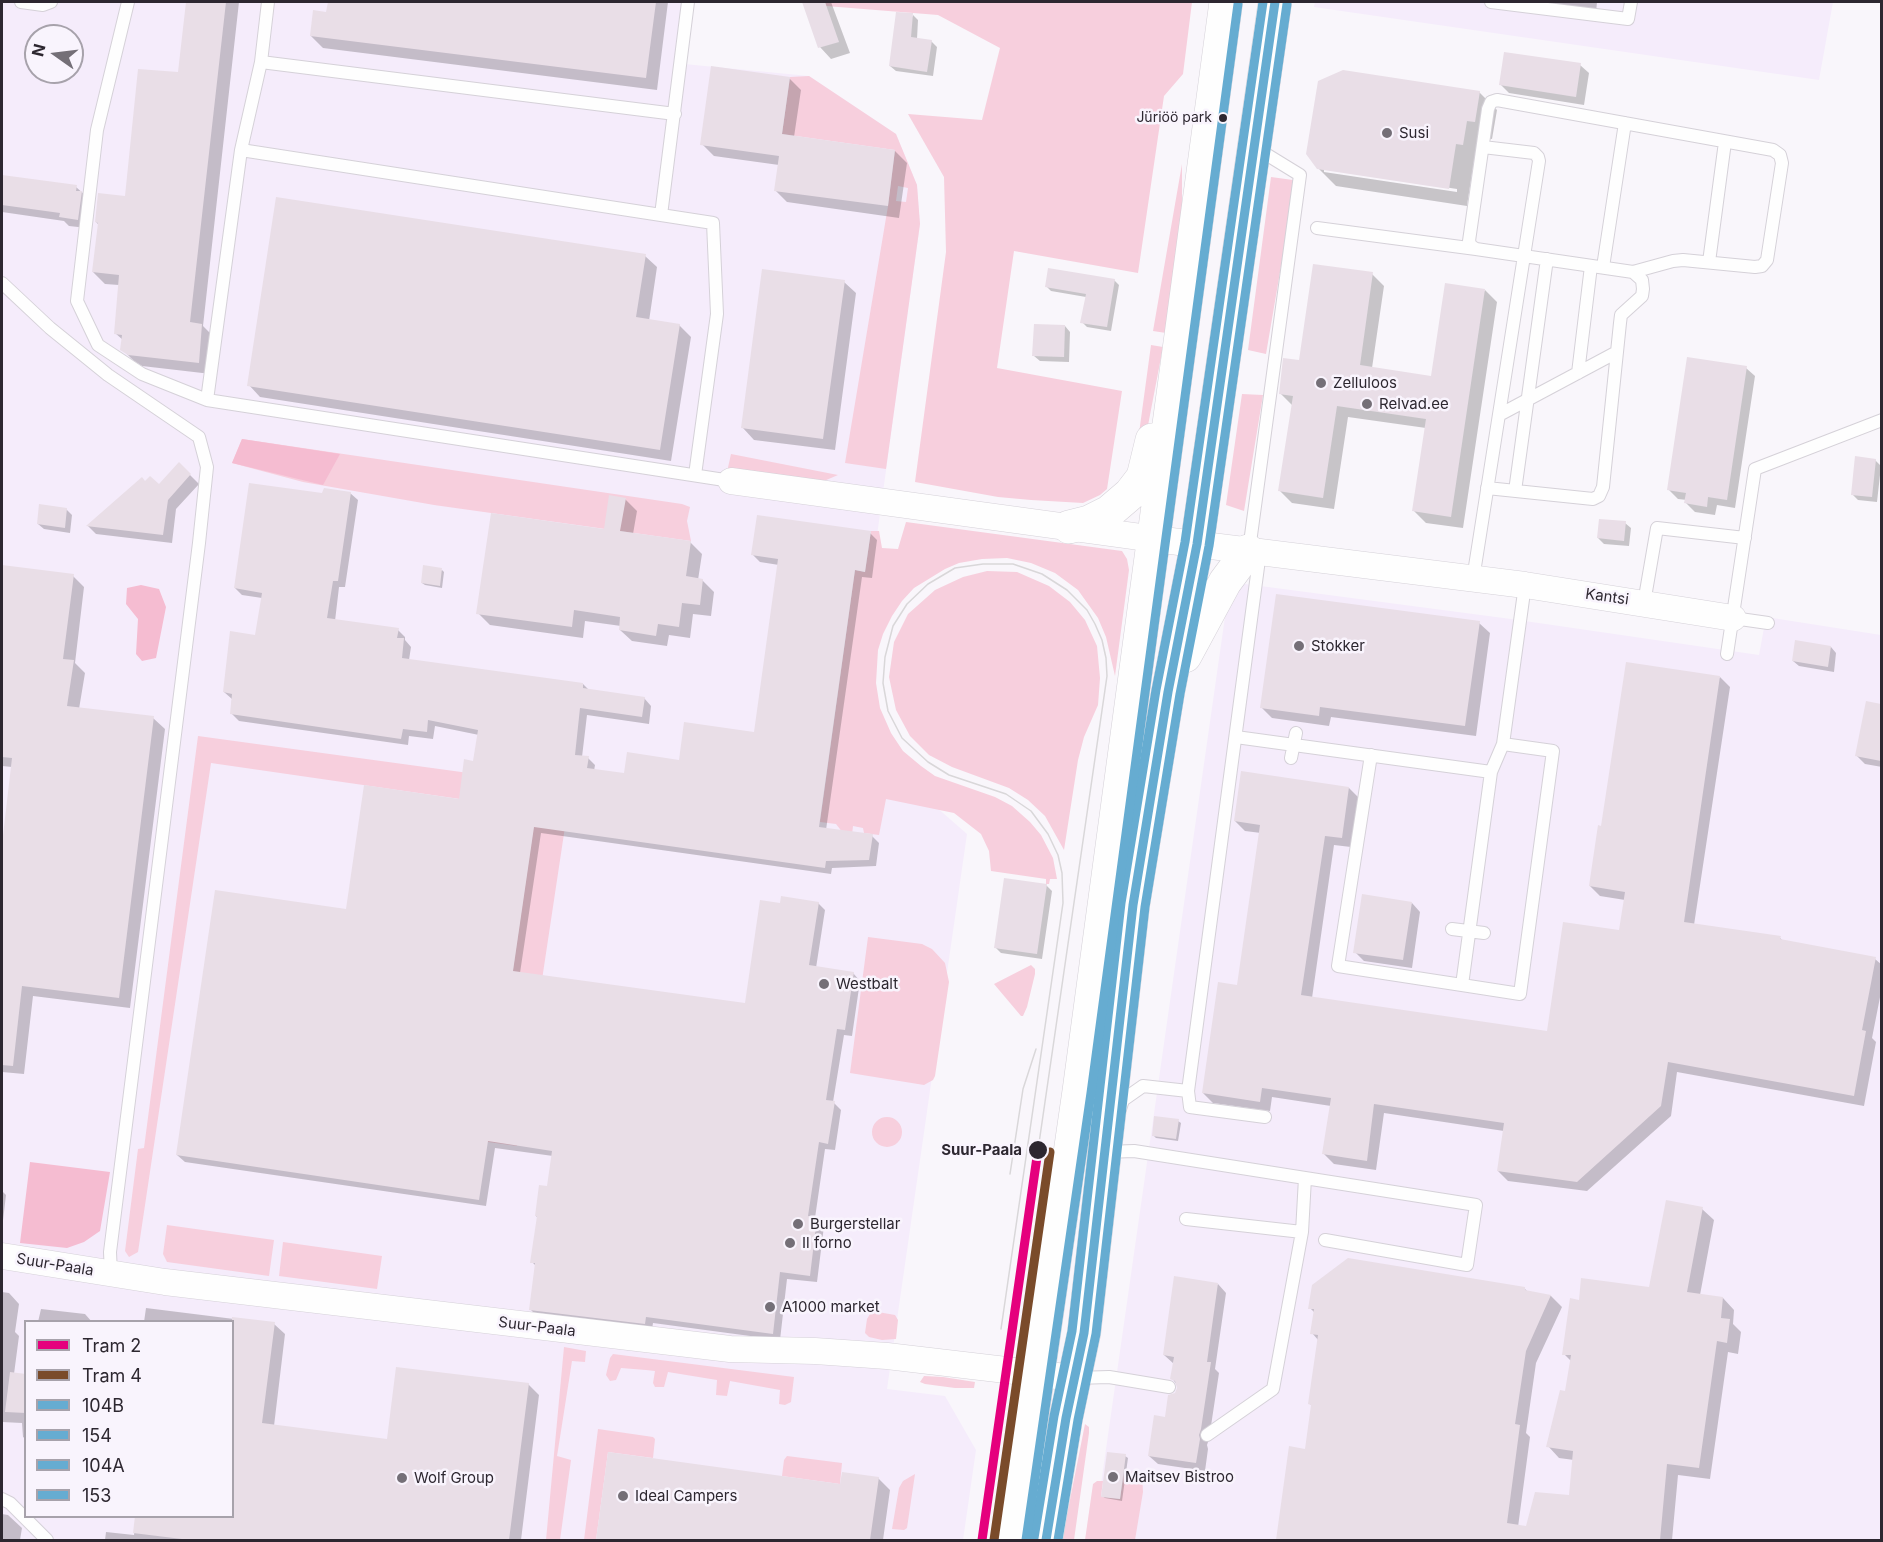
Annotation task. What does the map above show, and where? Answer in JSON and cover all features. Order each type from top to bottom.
[{"type":"highway","points":[[1014,1540],[1155,539],[1226,2]]},
{"type":"highway","points":[[1046,1540],[1084,1333],[1133,905],[1168,693],[1197,544],[1275,2]]},
{"type":"highway","points":[[1070,527],[1089,522],[1109,512],[1130,494],[1143,477],[1156,422],[1181,341]]},
{"type":"highway","points":[[1168,693],[1225,582],[1254,552]]},
{"type":"street","name":"Kantsi","points":[[731,481],[1254,552],[1525,585],[1733,618]]},
{"type":"street","name":"Suur-Paala","points":[[2,1256],[111,1274],[283,1297],[730,1349],[887,1356],[1074,1378]]},
{"type":"lane","points":[[21,2],[43,5],[51,2]]},
{"type":"lane","points":[[128,2],[97,130],[77,302],[98,345],[142,374],[207,400],[731,481]]},
{"type":"lane","points":[[207,400],[241,150],[261,62],[268,2]]},
{"type":"lane","points":[[661,215],[688,2]]},
{"type":"lane","points":[[1491,2],[1628,19],[1631,2]]},
{"type":"lane","points":[[261,62],[675,114]]},
{"type":"lane","points":[[1317,228],[1633,272],[1673,261],[1762,266],[1767,260],[1782,163],[1780,155],[1773,150],[1497,100],[1491,102],[1488,109],[1469,241],[1476,249]]},
{"type":"lane","points":[[1578,373],[1625,123]]},
{"type":"lane","points":[[1709,262],[1725,142]]},
{"type":"lane","points":[[1255,147],[1299,175],[1254,552],[1236,737],[1188,1091],[1190,1107],[1265,1117]]},
{"type":"lane","points":[[1473,579],[1539,162],[1534,153],[1483,147]]},
{"type":"lane","points":[[241,150],[713,223],[717,314],[695,475]]},
{"type":"lane","points":[[1515,491],[1547,259]]},
{"type":"lane","points":[[1487,488],[1593,499],[1599,496],[1603,487],[1622,315],[1642,296],[1642,280],[1633,272]]},
{"type":"lane","points":[[2,283],[50,328],[108,375],[199,437],[207,467],[200,543],[110,1252],[111,1274]]},
{"type":"lane","points":[[1499,415],[1617,352]]},
{"type":"lane","points":[[1727,654],[1755,469],[1881,420]]},
{"type":"lane","points":[[1644,603],[1657,528],[1745,538]]},
{"type":"lane","points":[[1462,985],[1491,772],[1503,744],[1525,585]]},
{"type":"lane","points":[[1733,618],[1768,623]]},
{"type":"lane","points":[[1236,737],[1295,739],[1371,756],[1491,772]]},
{"type":"lane","points":[[1291,758],[1295,739]]},
{"type":"lane","points":[[1371,756],[1338,966],[1520,994],[1553,751],[1503,744]]},
{"type":"lane","points":[[1354,859],[1369,861]]},
{"type":"lane","points":[[1452,929],[1484,933]]},
{"type":"lane","points":[[1188,1091],[1143,1086],[1133,1091],[1123,1100],[1104,1152],[1134,1151],[1476,1205],[1467,1265],[1325,1240]]},
{"type":"lane","points":[[1207,1435],[1273,1389],[1302,1232],[1305,1178]]},
{"type":"lane","points":[[1186,1219],[1302,1232]]},
{"type":"lane","points":[[1074,1378],[1109,1377],[1169,1387]]},
{"type":"lane","points":[[2,1499],[10,1503],[24,1517]]},
{"type":"lane","points":[[25,1518],[47,1540]]},
{"type":"shaded area","points":[[2,2],[690,2],[684,64],[809,76],[896,134],[917,185],[920,224],[847,753],[879,757],[967,834],[887,1389],[945,1396],[976,1450],[963,1540],[2,1540]]},
{"type":"shaded area","name":"Jüriöö park","points":[[825,2],[1192,2],[1183,74],[1164,96],[1138,273],[1014,251],[997,368],[1122,391],[1107,489],[1100,495],[1083,503],[1031,500],[998,497],[915,482],[946,252],[944,177],[908,114],[982,120],[1000,48],[938,15],[826,6]]},
{"type":"shaded area","points":[[1315,2],[1833,2],[1819,80],[1314,7]]},
{"type":"shaded area","points":[[809,76],[896,134],[917,185],[920,224],[886,469],[845,463],[888,206],[895,150],[782,134],[790,77]],"holes":[[[898,186],[908,188],[906,202],[896,201]]]},
{"type":"shaded area","points":[[1182,164],[1182,222],[1166,333],[1153,331]]},
{"type":"shaded area","points":[[1271,177],[1293,180],[1287,231],[1266,354],[1248,350]]},
{"type":"shaded area","points":[[1151,345],[1163,347],[1141,462],[1137,448]]},
{"type":"shaded area","points":[[1242,394],[1263,395],[1244,511],[1226,505]]},
{"type":"shaded area","points":[[242,439],[682,504],[690,507],[687,521],[691,541],[434,505],[303,482],[232,463]]},
{"type":"shaded area","points":[[242,439],[340,454],[323,485],[232,463]]},
{"type":"shaded area","points":[[731,454],[838,475],[824,481],[727,472]]},
{"type":"shaded area","points":[[906,522],[1122,551],[1127,559],[1129,570],[1115,676],[1106,637],[1098,618],[1078,590],[1055,573],[1031,563],[1007,558],[959,563],[914,588],[892,616],[878,650],[876,683],[880,708],[891,733],[903,751],[935,776],[995,797],[1012,806],[1030,822],[1041,835],[1053,858],[1057,879],[1050,879],[1049,884],[1046,884],[1046,879],[991,871],[989,851],[981,834],[954,813],[886,799],[879,835],[864,833],[863,828],[853,826],[852,835],[843,833],[836,824],[820,822],[855,570],[865,572],[871,531],[879,531],[882,548],[898,549]]},
{"type":"shaded area","points":[[987,571],[1017,572],[1049,586],[1070,602],[1085,620],[1097,646],[1100,678],[1098,705],[1084,737],[1078,760],[1064,850],[1045,816],[1028,800],[1009,788],[952,767],[929,755],[910,736],[896,710],[889,677],[894,642],[908,614],[935,590],[963,577]]},
{"type":"shaded area","points":[[1230,582],[1759,655],[1766,617],[1881,635],[1881,1540],[1093,1540]]},
{"type":"shaded area","points":[[141,585],[159,589],[166,607],[156,658],[142,661],[136,654],[138,619],[126,604],[127,588]]},
{"type":"shaded area","points":[[198,736],[571,787],[517,1146],[488,1142],[536,810],[211,763],[138,1252],[129,1257],[125,1251],[138,1149],[144,1148]]},
{"type":"shaded area","points":[[868,937],[922,944],[932,949],[945,963],[949,982],[935,1076],[933,1080],[924,1085],[850,1073]]},
{"type":"shaded area","points":[[1031,965],[1035,969],[1035,974],[1027,1007],[1021,1016],[994,984]]},
{"type":"shaded area","points":[[887,1117],[898,1121],[902,1132],[898,1143],[887,1147],[876,1143],[872,1132],[876,1121]]},
{"type":"shaded area","points":[[30,1162],[110,1172],[100,1231],[84,1242],[67,1248],[20,1243]]},
{"type":"shaded area","points":[[167,1225],[274,1240],[269,1276],[167,1262],[163,1254]]},
{"type":"shaded area","points":[[283,1242],[382,1256],[377,1289],[279,1276]]},
{"type":"shaded area","points":[[878,1312],[895,1315],[898,1320],[896,1339],[882,1340],[869,1337],[865,1333],[870,1314]]},
{"type":"shaded area","points":[[564,1347],[586,1351],[585,1362],[572,1361],[557,1456],[571,1460],[560,1540],[546,1540]]},
{"type":"shaded area","points":[[613,1354],[794,1377],[791,1402],[785,1405],[779,1404],[780,1390],[730,1381],[727,1396],[716,1395],[717,1380],[668,1372],[664,1387],[655,1387],[653,1383],[655,1371],[621,1368],[616,1380],[610,1381],[606,1375]]},
{"type":"shaded area","points":[[924,1376],[975,1382],[974,1388],[925,1384],[920,1382]]},
{"type":"shaded area","points":[[1085,1424],[1089,1427],[1089,1433],[1074,1540],[1062,1540]]},
{"type":"shaded area","points":[[598,1429],[653,1437],[655,1439],[653,1458],[608,1452],[596,1540],[584,1540]]},
{"type":"shaded area","points":[[787,1456],[842,1463],[840,1484],[782,1476],[784,1460]]},
{"type":"shaded area","points":[[1136,1471],[1142,1474],[1143,1492],[1135,1540],[1085,1540],[1093,1484],[1103,1481],[1101,1496],[1120,1499],[1124,1473]]},
{"type":"shaded area","points":[[915,1474],[907,1528],[892,1529],[899,1488],[903,1481]]},
{"type":"building","points":[[186,2],[226,2],[190,322],[202,324],[199,363],[128,355],[120,350],[122,335],[114,334],[119,275],[92,272],[98,223],[95,222],[98,193],[125,196],[138,69],[178,72]]},
{"type":"building","points":[[328,2],[656,2],[646,78],[310,36],[313,10],[326,12]]},
{"type":"building","points":[[802,2],[825,2],[839,42],[818,48]]},
{"type":"building","points":[[896,12],[913,13],[911,37],[932,40],[927,72],[889,66]]},
{"type":"building","points":[[1504,52],[1581,63],[1576,97],[1499,85]]},
{"type":"building","points":[[711,66],[790,77],[782,134],[895,150],[888,206],[774,191],[779,156],[700,145]]},
{"type":"building","name":"Susi","points":[[1343,70],[1480,91],[1475,122],[1467,121],[1463,145],[1456,144],[1449,189],[1317,169],[1306,154],[1318,81]]},
{"type":"building","points":[[2,175],[77,185],[76,191],[82,191],[78,220],[59,217],[60,213],[2,205]]},
{"type":"building","points":[[276,197],[646,254],[636,317],[680,324],[660,450],[247,386]]},
{"type":"building","points":[[1313,264],[1373,272],[1360,365],[1431,376],[1445,283],[1485,289],[1451,517],[1412,511],[1426,419],[1337,406],[1323,498],[1278,491],[1293,396],[1279,394],[1283,358],[1299,360]]},
{"type":"building","points":[[1048,268],[1115,279],[1107,327],[1080,323],[1086,294],[1045,287]]},
{"type":"building","points":[[762,269],[845,280],[823,439],[741,428]]},
{"type":"building","points":[[1034,324],[1065,325],[1064,357],[1032,356]]},
{"type":"building","points":[[1687,357],[1747,366],[1727,500],[1708,497],[1707,507],[1684,503],[1686,493],[1667,490]]},
{"type":"building","points":[[1855,456],[1876,459],[1872,497],[1851,495]]},
{"type":"building","points":[[179,462],[191,474],[168,500],[163,535],[86,526],[142,477],[145,481],[150,476],[159,484]]},
{"type":"building","points":[[249,483],[322,493],[324,488],[351,492],[338,581],[333,581],[327,618],[399,628],[397,638],[404,638],[402,658],[583,683],[583,688],[645,697],[642,717],[580,708],[575,755],[589,756],[587,768],[624,773],[627,752],[679,760],[684,722],[754,732],[778,559],[751,555],[757,515],[871,531],[865,572],[855,570],[819,827],[873,834],[869,860],[826,861],[825,868],[534,827],[513,971],[745,1003],[760,900],[780,903],[781,896],[819,902],[809,965],[854,972],[845,1030],[837,1029],[826,1100],[835,1101],[828,1144],[819,1142],[808,1216],[817,1217],[810,1276],[780,1272],[773,1334],[646,1317],[645,1324],[529,1310],[535,1263],[530,1263],[539,1185],[547,1186],[552,1151],[488,1141],[479,1200],[176,1155],[215,890],[346,909],[364,785],[459,799],[464,759],[473,761],[478,730],[428,720],[427,732],[403,729],[401,739],[230,714],[232,694],[223,692],[230,631],[255,635],[262,593],[234,588]]},
{"type":"building","points":[[609,495],[626,498],[620,531],[691,541],[686,576],[703,579],[700,605],[682,603],[679,627],[658,624],[656,636],[619,630],[620,617],[574,610],[572,627],[476,614],[491,513],[604,529]]},
{"type":"building","points":[[39,504],[67,508],[65,528],[37,524]]},
{"type":"building","points":[[1599,519],[1626,521],[1624,541],[1597,538]]},
{"type":"building","points":[[2,565],[74,574],[63,659],[74,660],[67,706],[154,716],[119,998],[22,986],[13,1066],[2,1065],[2,844],[12,758],[2,757]]},
{"type":"building","points":[[423,565],[442,568],[440,586],[421,583]]},
{"type":"building","points":[[1276,594],[1480,621],[1465,726],[1320,707],[1319,716],[1260,708]]},
{"type":"building","points":[[1795,640],[1831,646],[1828,667],[1792,661]]},
{"type":"building","points":[[1626,662],[1720,676],[1684,922],[1781,936],[1780,939],[1876,957],[1862,1030],[1866,1031],[1854,1096],[1668,1062],[1661,1106],[1577,1182],[1497,1171],[1504,1123],[1374,1104],[1367,1161],[1322,1154],[1331,1098],[1262,1088],[1260,1102],[1202,1093],[1218,982],[1237,985],[1260,825],[1234,821],[1241,771],[1349,787],[1342,838],[1325,836],[1301,995],[1547,1031],[1563,922],[1619,930],[1625,892],[1589,886],[1598,825],[1601,826]]},
{"type":"building","points":[[1866,701],[1881,704],[1881,761],[1855,756]]},
{"type":"building","points":[[1004,878],[1047,884],[1037,954],[994,948]]},
{"type":"building","points":[[1362,894],[1412,902],[1403,960],[1353,953]]},
{"type":"building","points":[[1154,1116],[1179,1119],[1176,1139],[1152,1136]]},
{"type":"building","points":[[1666,1200],[1703,1207],[1687,1292],[1723,1297],[1721,1318],[1730,1319],[1727,1343],[1717,1341],[1699,1468],[1667,1464],[1660,1540],[1276,1540],[1289,1446],[1305,1449],[1311,1405],[1308,1404],[1318,1335],[1310,1334],[1314,1309],[1308,1309],[1312,1285],[1348,1258],[1525,1287],[1525,1290],[1551,1295],[1526,1351],[1515,1424],[1520,1425],[1507,1523],[1526,1526],[1535,1492],[1569,1495],[1573,1451],[1546,1447],[1560,1390],[1565,1391],[1571,1355],[1562,1355],[1570,1298],[1579,1300],[1581,1278],[1649,1287]]},
{"type":"building","points":[[1174,1276],[1218,1283],[1207,1362],[1211,1362],[1196,1463],[1148,1456],[1154,1415],[1165,1417],[1168,1395],[1175,1393],[1177,1388],[1175,1381],[1170,1379],[1174,1357],[1163,1355]]},
{"type":"building","name":"Wolf Group","points":[[232,1317],[275,1322],[262,1423],[387,1439],[396,1367],[529,1383],[509,1540],[190,1540],[133,1533],[135,1518],[234,1518],[234,1320]]},
{"type":"building","points":[[10,1372],[24,1374],[24,1413],[5,1412]]},
{"type":"building","points":[[608,1452],[840,1484],[842,1472],[879,1477],[870,1540],[596,1540]]},
{"type":"building","name":"Maitsev Bistroo","points":[[1107,1452],[1126,1454],[1120,1499],[1101,1497]]},
{"type":"tram line","points":[[1001,1329],[1063,903],[1062,873],[1058,855],[1048,834],[1031,811],[1006,794],[949,775],[928,762],[902,738],[888,711],[883,683],[885,657],[893,626],[907,604],[928,584],[955,568],[983,564],[1013,564],[1042,574],[1067,590],[1087,610],[1102,640],[1106,658],[1107,676],[1038,1150]]},
{"type":"tram line","points":[[1010,1174],[1023,1089],[1036,1049]]},
{"type":"tram line","name":"2","points":[[982,1540],[1038,1150]]},
{"type":"tram line","name":"4","points":[[994,1540],[1050,1152]]},
{"type":"transit line","name":"104A","points":[[1034,1538],[1054,1416],[1072,1331],[1121,903],[1156,690],[1185,542],[1263,2]]},
{"type":"transit line","name":"104B","points":[[1046,1540],[1066,1418],[1084,1333],[1133,905],[1168,692],[1197,544],[1275,2]]},
{"type":"transit line","name":"153","points":[[1026,1540],[1091,1093],[1238,4]]},
{"type":"transit line","name":"154","points":[[1058,1540],[1078,1420],[1096,1334],[1145,907],[1180,694],[1209,546],[1287,4]]},
{"type":"place","name":"Jüriöö park","points":[[1223,118]]},
{"type":"place","name":"Susi","points":[[1387,133]]},
{"type":"place","name":"Zelluloos","points":[[1321,383]]},
{"type":"place","name":"Relvad.ee","points":[[1367,404]]},
{"type":"place","name":"Stokker","points":[[1299,646]]},
{"type":"place","name":"Westbalt","points":[[824,984]]},
{"type":"place","name":"Suur-Paala","points":[[1038,1150]]},
{"type":"place","name":"Burgerstellar","points":[[798,1224]]},
{"type":"place","name":"Il forno","points":[[790,1243]]},
{"type":"place","name":"A1000 market","points":[[770,1307]]},
{"type":"place","name":"Maitsev Bistroo","points":[[1113,1477]]},
{"type":"place","name":"Wolf Group","points":[[402,1478]]},
{"type":"place","name":"Ideal Campers","points":[[623,1496]]}]
